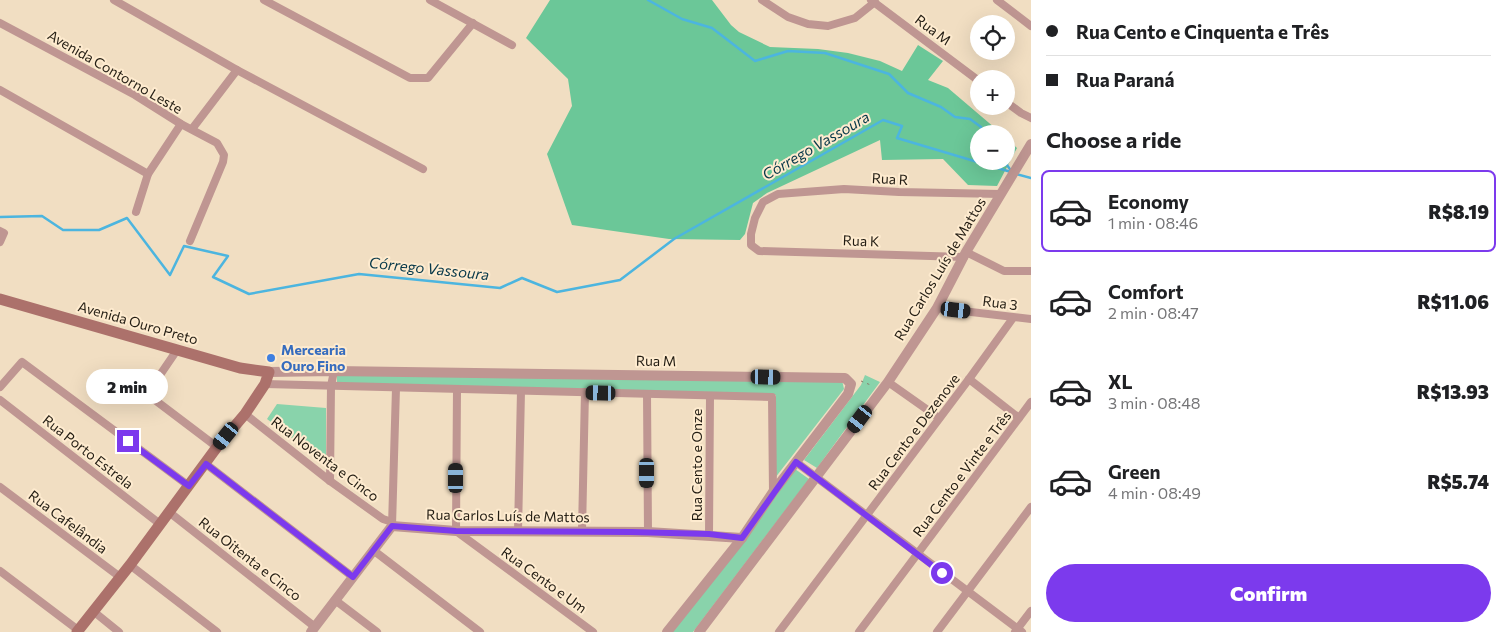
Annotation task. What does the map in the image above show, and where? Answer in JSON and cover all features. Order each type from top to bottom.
[{"type":"main road","name":"Avenida Ouro Preto","points":[[0,299],[240,368],[269,372]]},
{"type":"main road","points":[[78,631],[130,565],[217,447],[245,414],[265,384],[269,372]]},
{"type":"street","points":[[114,0],[237,70],[423,169]]},
{"type":"street","points":[[264,0],[410,78],[428,78],[474,23]]},
{"type":"street","points":[[430,0],[512,44]]},
{"type":"street","points":[[762,0],[788,17],[808,24],[828,26],[855,18],[873,1]]},
{"type":"street","points":[[997,0],[1031,26]]},
{"type":"street","name":"Rua M","points":[[873,1],[970,74]]},
{"type":"street","name":"Avenida Contorno Leste","points":[[0,23],[135,95],[216,143],[224,155],[190,241]]},
{"type":"street","points":[[192,129],[237,70]]},
{"type":"street","points":[[0,90],[148,174]]},
{"type":"street","points":[[1015,109],[1031,118]]},
{"type":"street","points":[[136,212],[148,174],[182,124]]},
{"type":"street","name":"Rua Carlos Luís de Mattos","points":[[699,632],[885,386],[937,308],[965,255],[1031,144]]},
{"type":"street","name":"Rua R","points":[[758,251],[751,245],[754,218],[763,202],[778,194],[844,188],[899,192],[1004,189]]},
{"type":"street","points":[[0,242],[2,232]]},
{"type":"street","name":"Rua K","points":[[758,251],[965,255]]},
{"type":"street","points":[[965,255],[1004,271],[1031,271]]},
{"type":"street","name":"Rua 3","points":[[937,308],[1031,319]]},
{"type":"street","name":"Rua Cento e Dezenove","points":[[779,632],[970,379],[1013,318]]},
{"type":"street","points":[[176,350],[147,394],[217,447]]},
{"type":"street","points":[[0,387],[22,362],[189,486]]},
{"type":"street","points":[[330,481],[331,386],[334,371]]},
{"type":"street","name":"Rua M","points":[[269,372],[334,371],[845,378],[850,384]]},
{"type":"street","points":[[970,379],[1019,418]]},
{"type":"street","points":[[265,384],[772,397],[773,492]]},
{"type":"street","points":[[667,632],[742,538],[773,492],[848,394],[850,384]]},
{"type":"street","points":[[885,386],[939,418]]},
{"type":"street","points":[[313,629],[392,524],[396,388]]},
{"type":"street","points":[[456,531],[457,389]]},
{"type":"street","points":[[518,531],[521,391]]},
{"type":"street","points":[[582,531],[585,392]]},
{"type":"street","points":[[647,394],[648,532]]},
{"type":"street","name":"Rua Cento e Onze","points":[[709,534],[710,396]]},
{"type":"street","name":"Rua Porto Estrela","points":[[0,400],[160,524]]},
{"type":"street","name":"Rua Cento e Vinte e Três","points":[[860,632],[1031,402]]},
{"type":"street","name":"Rua Noventa e Cinco","points":[[245,414],[330,481],[392,524]]},
{"type":"street","points":[[796,462],[817,476],[1018,631],[1031,611]]},
{"type":"street","points":[[206,464],[353,577]]},
{"type":"street","name":"Rua Cafelândia","points":[[0,487],[120,577]]},
{"type":"street","points":[[937,632],[1031,507]]},
{"type":"street","name":"Rua Oitenta e Cinco","points":[[169,512],[313,629]]},
{"type":"street","name":"Rua Carlos Luís de Mattos","points":[[392,524],[456,531],[648,532],[709,534],[742,538]]},
{"type":"street","name":"Rua Cento e Um","points":[[456,531],[593,632]]},
{"type":"street","points":[[373,550],[480,632]]},
{"type":"street","points":[[130,565],[217,632]]},
{"type":"street","points":[[0,571],[78,631]]},
{"type":"street","points":[[336,600],[377,632]]},
{"type":"street","points":[[93,611],[118,632]]},
{"type":"path","points":[[850,384],[863,381],[885,386]]},
{"type":"green space","points":[[550,0],[712,0],[731,25],[739,32],[770,47],[818,49],[848,53],[880,61],[902,71],[918,45],[943,61],[928,80],[948,88],[970,107],[970,115],[980,115],[991,125],[970,125],[970,170],[1005,170],[997,186],[968,185],[943,159],[882,160],[880,140],[767,193],[753,203],[745,234],[740,240],[669,239],[572,225],[547,154],[572,106],[568,79],[526,38]]},
{"type":"green space","points":[[337,374],[842,380],[844,389],[775,478],[776,395],[337,386]]},
{"type":"green space","points":[[865,375],[880,382],[817,468],[804,460],[861,385]]},
{"type":"green space","points":[[277,404],[326,408],[326,464],[267,419]]},
{"type":"green space","points":[[795,469],[809,479],[693,632],[672,632]]},
{"type":"waterway","points":[[648,0],[682,19],[712,28],[755,61],[788,51],[825,53],[889,74],[908,93],[941,107],[955,117],[970,119],[978,125]]},
{"type":"waterway","name":"Córrego Vassoura","points":[[0,217],[42,216],[63,230],[99,230],[127,218],[170,275],[184,246],[228,256],[213,277],[249,294],[359,274],[500,288],[522,278],[557,292],[620,280],[674,239],[883,120],[902,126],[897,138],[1011,172]]},
{"type":"waterway","name":"Córrego Vassoura","points":[[1016,174],[1031,178]]},
{"type":"place","name":"Mercearia Ouro Fino","points":[[271,358]]},
{"type":"route","points":[[128,441],[189,486],[206,464],[353,577],[392,526],[456,531],[709,534],[742,538],[796,462],[817,476],[942,573]]}]
